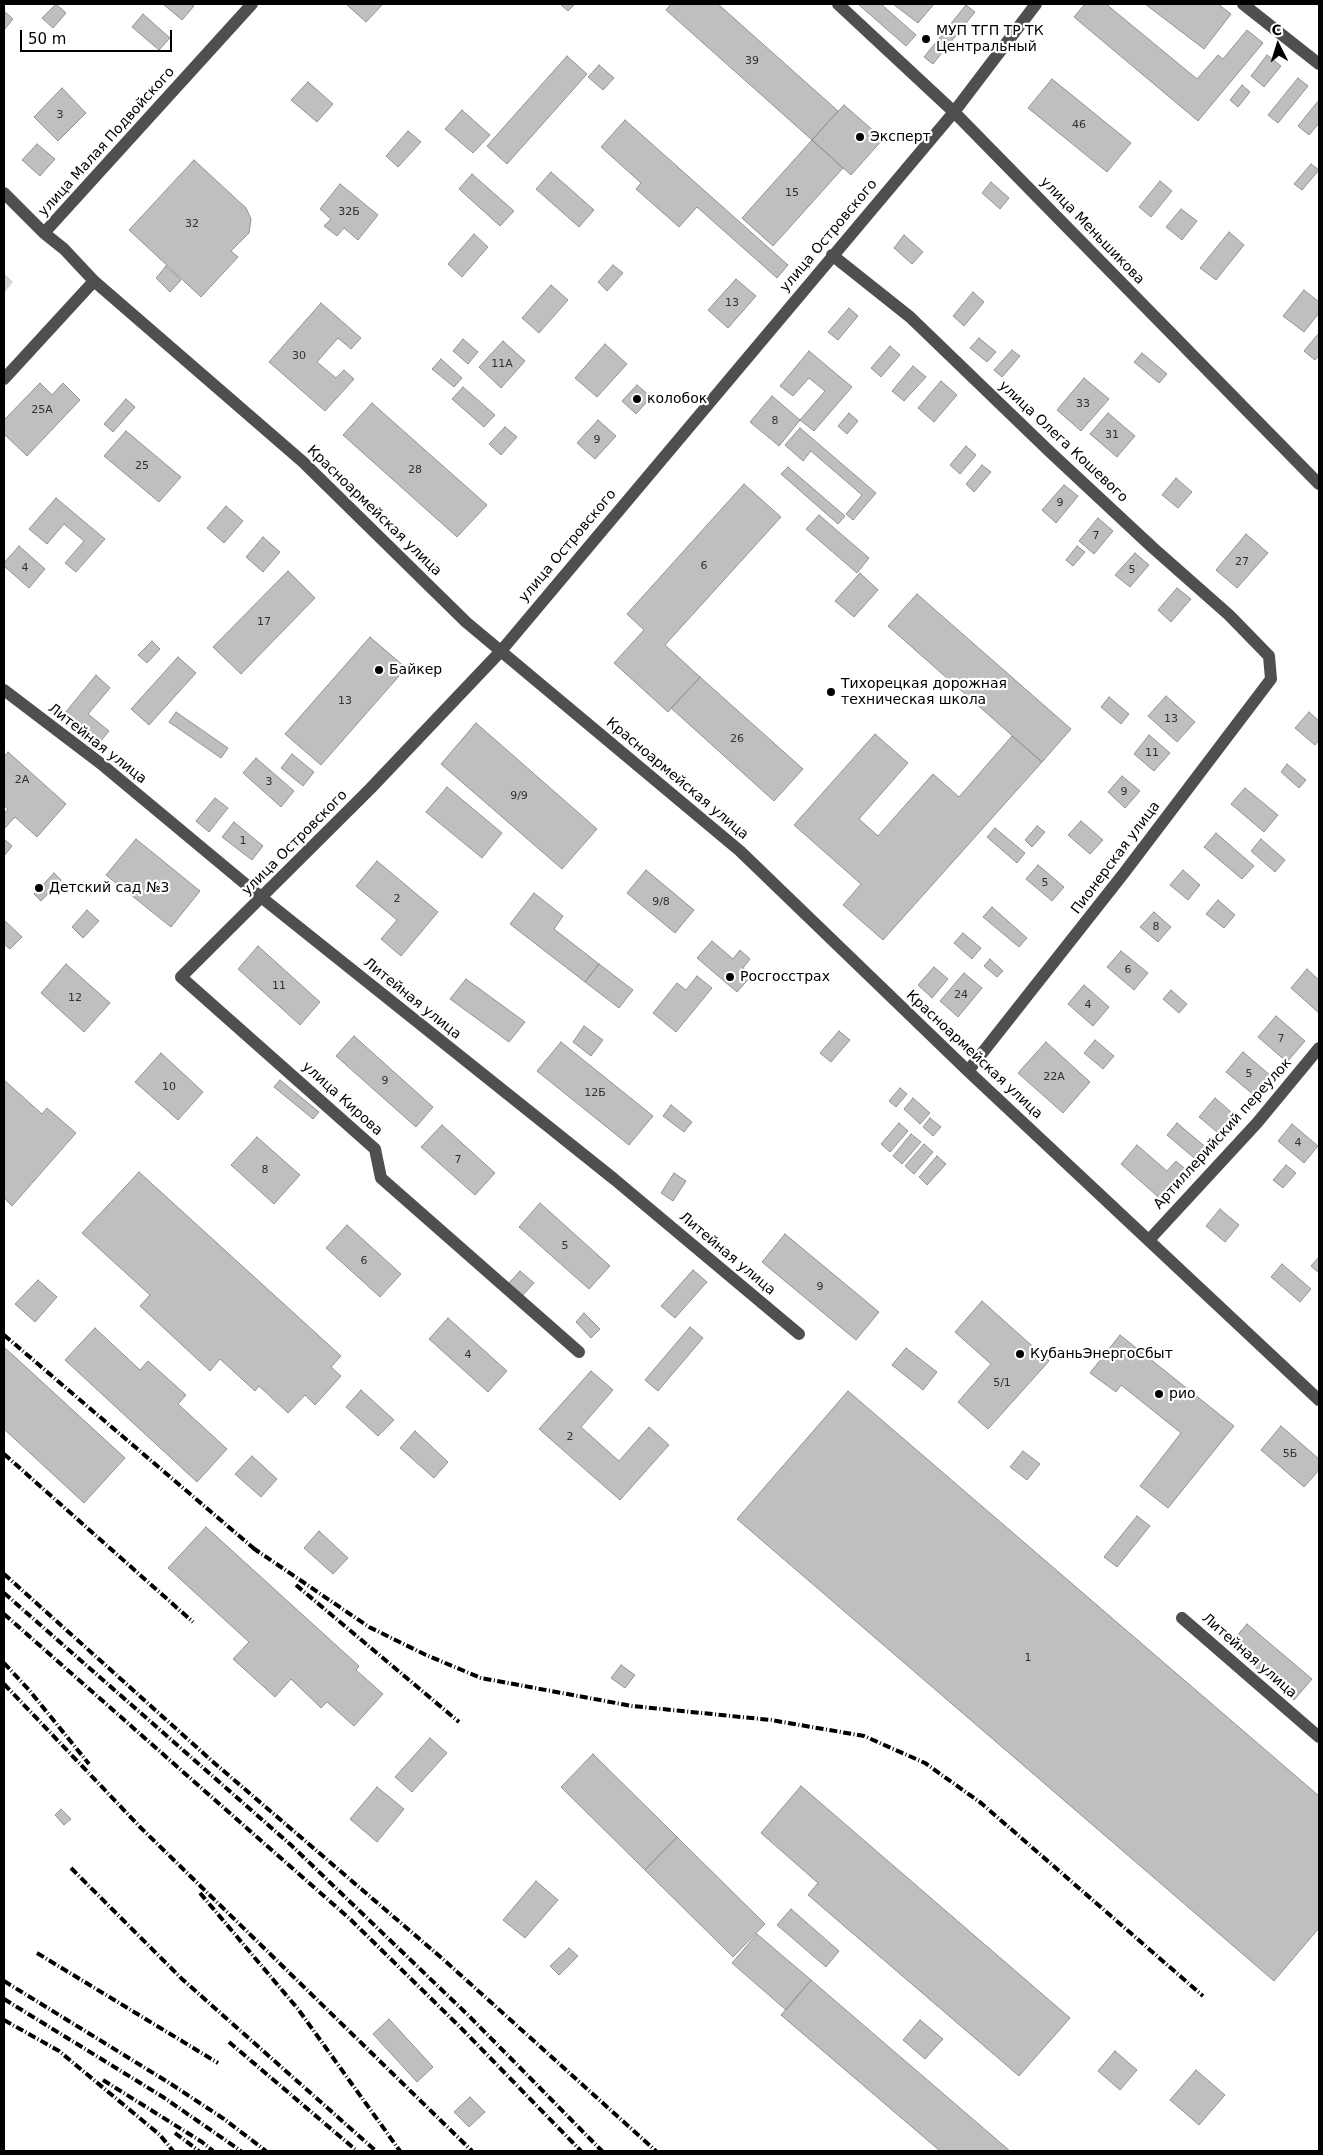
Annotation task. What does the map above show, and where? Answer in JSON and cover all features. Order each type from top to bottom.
[{"type":"street","name":"улица Малая Подвойского","points":[[44,233],[252,4]]},
{"type":"street","name":"улица Меньшикова","points":[[838,4],[954,112],[1319,484]]},
{"type":"street","name":"улица Островского","points":[[181,977],[370,789],[501,651],[954,112],[1036,4]]},
{"type":"street","points":[[1243,4],[1319,64]]},
{"type":"street","name":"Красноармейская улица","points":[[4,193],[44,233],[64,249],[94,281],[303,462],[466,622],[740,851],[968,1071],[1319,1400]]},
{"type":"street","name":"улица Олега Кошевого","points":[[832,255],[910,317],[1049,451],[1229,615],[1269,656]]},
{"type":"street","points":[[4,379],[94,281]]},
{"type":"street","name":"Пионерская улица","points":[[968,1071],[1124,873],[1271,679],[1269,656]]},
{"type":"street","name":"Литейная улица","points":[[4,690],[100,763],[261,897],[614,1179],[800,1334]]},
{"type":"street","name":"улица Кирова","points":[[181,977],[375,1149],[381,1178],[580,1352]]},
{"type":"street","name":"Артиллерийский переулок","points":[[1149,1240],[1257,1123],[1319,1048]]},
{"type":"street","name":"Литейная улица","points":[[1182,1618],[1319,1737]]},
{"type":"shaded area","points":[[4,273],[13,282],[4,293]]},
{"type":"building","points":[[56,4],[66,13],[53,28],[42,18]]},
{"type":"building","points":[[163,4],[191,4],[194,6],[182,20]]},
{"type":"building","points":[[346,4],[383,4],[366,22]]},
{"type":"building","points":[[560,4],[575,4],[568,11]]},
{"type":"building","points":[[671,4],[718,4],[838,111],[812,140],[666,10]]},
{"type":"building","points":[[858,4],[881,4],[916,35],[906,46]]},
{"type":"building","points":[[893,4],[934,4],[918,23]]},
{"type":"building","points":[[1085,4],[1106,4],[1197,79],[1218,55],[1223,59],[1247,30],[1263,43],[1198,121],[1074,17]]},
{"type":"building","points":[[1145,4],[1218,4],[1231,14],[1204,49]]},
{"type":"building","points":[[966,5],[975,12],[933,64],[924,57]]},
{"type":"building","points":[[4,11],[13,19],[4,30]]},
{"type":"building","points":[[143,14],[170,38],[159,50],[132,27]]},
{"type":"building","points":[[1267,55],[1281,66],[1264,87],[1251,76]]},
{"type":"building","points":[[567,56],[587,74],[507,164],[487,146]]},
{"type":"building","points":[[599,65],[614,78],[603,90],[588,77]]},
{"type":"building","points":[[1298,78],[1308,86],[1278,123],[1268,115]]},
{"type":"building","points":[[1052,79],[1131,143],[1107,172],[1028,108]]},
{"type":"building","points":[[308,82],[333,104],[317,122],[291,100]]},
{"type":"building","points":[[1242,85],[1250,92],[1238,107],[1230,100]]},
{"type":"building","points":[[62,88],[86,113],[58,141],[34,117]]},
{"type":"building","points":[[1319,100],[1319,123],[1309,135],[1298,126]]},
{"type":"building","points":[[844,105],[883,139],[851,175],[812,140]]},
{"type":"building","points":[[462,110],[490,135],[473,153],[445,129]]},
{"type":"building","points":[[625,120],[788,265],[777,278],[697,207],[679,227],[636,189],[641,183],[601,147]]},
{"type":"building","points":[[408,131],[421,142],[398,167],[386,156]]},
{"type":"building","points":[[812,140],[843,168],[773,246],[742,218]]},
{"type":"building","points":[[37,144],[55,159],[40,176],[22,160]]},
{"type":"building","points":[[194,160],[246,208],[251,219],[249,233],[231,251],[238,257],[201,297],[129,230]]},
{"type":"building","points":[[1311,164],[1319,170],[1302,190],[1294,184]]},
{"type":"building","points":[[551,172],[594,210],[579,227],[536,189]]},
{"type":"building","points":[[472,174],[514,211],[500,226],[459,189]]},
{"type":"building","points":[[1160,181],[1172,191],[1151,217],[1139,207]]},
{"type":"building","points":[[991,182],[1009,198],[1000,209],[982,193]]},
{"type":"building","points":[[340,184],[378,215],[358,240],[344,228],[337,236],[324,226],[331,219],[320,209]]},
{"type":"building","points":[[1181,209],[1197,221],[1182,240],[1166,227]]},
{"type":"building","points":[[1229,232],[1244,245],[1216,280],[1200,268]]},
{"type":"building","points":[[474,234],[488,247],[462,277],[448,264]]},
{"type":"building","points":[[904,235],[923,252],[912,264],[894,248]]},
{"type":"building","points":[[613,265],[623,273],[607,291],[598,282]]},
{"type":"building","points":[[166,266],[181,280],[170,292],[156,278]]},
{"type":"building","points":[[736,279],[756,296],[728,328],[708,310]]},
{"type":"building","points":[[551,285],[568,300],[539,333],[522,318]]},
{"type":"building","points":[[1304,290],[1319,302],[1319,313],[1304,332],[1283,316]]},
{"type":"building","points":[[973,292],[984,302],[964,326],[953,316]]},
{"type":"building","points":[[321,303],[361,338],[351,349],[338,338],[317,362],[336,378],[344,370],[354,379],[325,411],[269,362]]},
{"type":"building","points":[[849,308],[858,316],[838,340],[828,332]]},
{"type":"building","points":[[1319,333],[1319,355],[1315,360],[1304,351]]},
{"type":"building","points":[[979,338],[996,352],[987,362],[970,348]]},
{"type":"building","points":[[463,339],[478,352],[468,364],[453,351]]},
{"type":"building","points":[[503,341],[525,361],[501,388],[479,367]]},
{"type":"building","points":[[605,344],[627,364],[597,397],[575,378]]},
{"type":"building","points":[[890,346],[900,355],[881,377],[871,368]]},
{"type":"building","points":[[1012,350],[1020,356],[1002,377],[994,370]]},
{"type":"building","points":[[809,351],[852,387],[814,431],[800,420],[825,391],[809,378],[793,396],[780,386]]},
{"type":"building","points":[[1142,353],[1167,374],[1159,383],[1134,362]]},
{"type":"building","points":[[441,359],[462,378],[454,387],[432,369]]},
{"type":"building","points":[[913,366],[926,377],[904,401],[892,391]]},
{"type":"building","points":[[1084,378],[1109,399],[1081,431],[1057,410]]},
{"type":"building","points":[[941,381],[957,395],[934,422],[918,408]]},
{"type":"building","points":[[40,383],[52,395],[63,383],[80,400],[27,456],[4,434],[4,420]]},
{"type":"building","name":"колобок","points":[[637,385],[651,397],[636,414],[622,401]]},
{"type":"building","points":[[463,387],[495,415],[484,427],[452,399]]},
{"type":"building","points":[[772,396],[800,420],[779,446],[750,422]]},
{"type":"building","points":[[126,399],[135,407],[113,432],[104,424]]},
{"type":"building","points":[[372,403],[487,505],[457,537],[343,435]]},
{"type":"building","points":[[849,413],[858,421],[847,434],[838,426]]},
{"type":"building","points":[[1108,413],[1135,436],[1117,457],[1090,434]]},
{"type":"building","points":[[598,420],[616,436],[595,459],[577,443]]},
{"type":"building","points":[[505,427],[517,437],[501,455],[489,444]]},
{"type":"building","points":[[800,428],[876,493],[853,520],[846,514],[862,495],[811,451],[803,461],[785,445]]},
{"type":"building","points":[[126,431],[181,477],[159,502],[104,456]]},
{"type":"building","points":[[966,446],[976,455],[960,474],[950,465]]},
{"type":"building","points":[[982,465],[991,472],[974,492],[966,484]]},
{"type":"building","points":[[788,467],[845,516],[838,524],[781,474]]},
{"type":"building","points":[[1176,478],[1192,492],[1178,508],[1162,495]]},
{"type":"building","points":[[744,484],[781,517],[665,645],[700,677],[668,712],[614,663],[644,630],[627,614]]},
{"type":"building","points":[[1064,485],[1078,496],[1056,523],[1042,510]]},
{"type":"building","points":[[56,498],[105,539],[76,572],[65,563],[84,541],[64,524],[47,544],[29,529]]},
{"type":"building","points":[[226,506],[243,521],[224,543],[207,528]]},
{"type":"building","points":[[819,515],[869,558],[857,573],[806,529]]},
{"type":"building","points":[[1098,518],[1113,531],[1094,554],[1079,541]]},
{"type":"building","points":[[1246,534],[1268,553],[1237,588],[1216,570]]},
{"type":"building","points":[[263,537],[280,552],[263,572],[246,557]]},
{"type":"building","points":[[19,546],[45,569],[29,588],[4,566],[4,563]]},
{"type":"building","points":[[1077,546],[1085,552],[1073,566],[1066,560]]},
{"type":"building","points":[[1135,553],[1149,565],[1130,587],[1115,575]]},
{"type":"building","points":[[288,571],[315,598],[241,674],[213,647]]},
{"type":"building","points":[[860,573],[878,590],[854,617],[835,601]]},
{"type":"building","points":[[1177,588],[1191,599],[1171,622],[1158,610]]},
{"type":"building","points":[[917,594],[1071,729],[1042,762],[888,626]]},
{"type":"building","points":[[370,637],[406,668],[321,765],[285,734]]},
{"type":"building","points":[[152,641],[160,649],[147,663],[138,655]]},
{"type":"building","points":[[178,657],[196,673],[149,725],[131,709]]},
{"type":"building","points":[[96,675],[110,688],[88,714],[109,731],[100,742],[65,713]]},
{"type":"building","points":[[700,677],[803,769],[774,801],[671,708]]},
{"type":"building","points":[[1166,696],[1195,722],[1177,742],[1148,716]]},
{"type":"building","points":[[1109,697],[1129,714],[1121,724],[1101,707]]},
{"type":"building","points":[[176,712],[228,748],[221,758],[169,722]]},
{"type":"building","points":[[1309,712],[1319,721],[1319,740],[1315,745],[1295,728]]},
{"type":"building","points":[[476,723],[597,829],[562,869],[441,764]]},
{"type":"building","points":[[875,734],[908,763],[859,819],[878,836],[933,774],[959,797],[1012,736],[1042,762],[883,940],[843,905],[861,884],[794,825]]},
{"type":"building","points":[[1149,735],[1170,753],[1154,771],[1134,754]]},
{"type":"building","points":[[8,752],[66,804],[37,837],[15,817],[4,829],[4,814],[8,809],[4,805],[4,757]]},
{"type":"building","points":[[292,754],[314,772],[303,786],[281,768]]},
{"type":"building","points":[[256,758],[294,791],[281,807],[243,773]]},
{"type":"building","points":[[1287,764],[1306,780],[1299,788],[1281,772]]},
{"type":"building","points":[[1122,776],[1140,791],[1125,808],[1108,792]]},
{"type":"building","points":[[447,787],[502,833],[482,858],[426,812]]},
{"type":"building","points":[[1245,788],[1278,815],[1264,832],[1231,804]]},
{"type":"building","points":[[215,798],[228,808],[209,832],[196,821]]},
{"type":"building","points":[[1081,821],[1103,840],[1090,854],[1068,835]]},
{"type":"building","points":[[234,822],[263,846],[252,860],[222,837]]},
{"type":"building","points":[[1037,826],[1045,832],[1032,847],[1025,840]]},
{"type":"building","points":[[995,828],[1025,853],[1017,863],[987,837]]},
{"type":"building","points":[[1216,833],[1254,866],[1242,879],[1204,847]]},
{"type":"building","points":[[4,839],[12,846],[4,856]]},
{"type":"building","points":[[136,839],[200,891],[171,927],[106,875]]},
{"type":"building","points":[[1261,839],[1285,860],[1275,872],[1251,851]]},
{"type":"building","points":[[377,861],[438,912],[401,956],[381,939],[397,920],[356,886]]},
{"type":"building","points":[[1038,865],[1064,887],[1052,901],[1026,879]]},
{"type":"building","points":[[646,870],[694,910],[675,933],[627,893]]},
{"type":"building","points":[[1183,870],[1200,885],[1188,900],[1170,885]]},
{"type":"building","points":[[54,873],[61,880],[41,901],[34,894]]},
{"type":"building","points":[[534,893],[563,916],[554,929],[599,964],[585,982],[510,924]]},
{"type":"building","points":[[1218,900],[1235,915],[1224,928],[1206,914]]},
{"type":"building","points":[[992,907],[1027,938],[1019,947],[983,917]]},
{"type":"building","points":[[87,910],[99,921],[83,938],[72,927]]},
{"type":"building","points":[[1154,912],[1171,927],[1158,942],[1140,927]]},
{"type":"building","points":[[4,920],[22,937],[10,949],[4,944]]},
{"type":"building","points":[[963,933],[981,948],[972,959],[954,943]]},
{"type":"building","points":[[712,941],[733,959],[740,950],[750,959],[743,968],[752,975],[737,992],[697,958]]},
{"type":"building","points":[[258,946],[320,1002],[300,1025],[238,969]]},
{"type":"building","points":[[1121,951],[1148,973],[1134,990],[1107,967]]},
{"type":"building","points":[[990,959],[1003,971],[997,977],[984,966]]},
{"type":"building","points":[[66,964],[110,1003],[84,1032],[41,993]]},
{"type":"building","points":[[599,964],[633,990],[619,1008],[585,982]]},
{"type":"building","points":[[934,967],[948,979],[932,998],[918,985]]},
{"type":"building","points":[[1307,969],[1319,980],[1319,1013],[1291,988]]},
{"type":"building","points":[[964,973],[982,988],[958,1017],[940,1001]]},
{"type":"building","points":[[697,976],[712,988],[676,1032],[653,1013],[677,983],[686,990]]},
{"type":"building","points":[[466,979],[525,1022],[509,1042],[450,999]]},
{"type":"building","points":[[1084,985],[1109,1007],[1093,1026],[1068,1004]]},
{"type":"building","points":[[1171,990],[1187,1004],[1179,1013],[1163,999]]},
{"type":"building","points":[[1276,1016],[1305,1041],[1287,1062],[1258,1037]]},
{"type":"building","points":[[584,1026],[603,1040],[591,1056],[573,1042]]},
{"type":"building","points":[[839,1031],[850,1040],[831,1062],[820,1053]]},
{"type":"building","points":[[354,1036],[433,1107],[416,1127],[336,1056]]},
{"type":"building","points":[[1095,1040],[1114,1056],[1103,1069],[1084,1053]]},
{"type":"building","points":[[561,1042],[653,1116],[629,1145],[537,1071]]},
{"type":"building","points":[[1046,1042],[1090,1082],[1063,1113],[1018,1073]]},
{"type":"building","points":[[1243,1052],[1271,1076],[1254,1095],[1226,1072]]},
{"type":"building","points":[[161,1053],[203,1092],[178,1120],[135,1082]]},
{"type":"building","points":[[4,1080],[42,1114],[47,1108],[76,1133],[12,1206],[4,1198]]},
{"type":"building","points":[[280,1080],[319,1112],[313,1119],[274,1087]]},
{"type":"building","points":[[900,1088],[907,1094],[896,1107],[889,1101]]},
{"type":"building","points":[[913,1098],[930,1113],[920,1124],[904,1109]]},
{"type":"building","points":[[1215,1098],[1238,1118],[1222,1136],[1199,1117]]},
{"type":"building","points":[[671,1105],[692,1122],[684,1132],[663,1116]]},
{"type":"building","points":[[930,1118],[941,1127],[933,1136],[923,1127]]},
{"type":"building","points":[[899,1123],[908,1131],[890,1152],[881,1144]]},
{"type":"building","points":[[1177,1123],[1209,1150],[1199,1162],[1167,1135]]},
{"type":"building","points":[[1292,1124],[1318,1146],[1304,1163],[1278,1141]]},
{"type":"building","points":[[442,1125],[495,1173],[475,1195],[421,1147]]},
{"type":"building","points":[[911,1134],[921,1142],[902,1164],[893,1156]]},
{"type":"building","points":[[257,1137],[300,1175],[274,1204],[231,1165]]},
{"type":"building","points":[[924,1144],[933,1152],[914,1174],[905,1166]]},
{"type":"building","points":[[1137,1145],[1167,1171],[1176,1161],[1190,1173],[1164,1202],[1121,1164]]},
{"type":"building","points":[[937,1156],[946,1164],[927,1185],[919,1177]]},
{"type":"building","points":[[1286,1165],[1296,1173],[1283,1188],[1273,1180]]},
{"type":"building","points":[[139,1172],[341,1356],[331,1367],[341,1376],[315,1405],[305,1395],[288,1413],[259,1386],[255,1391],[220,1359],[210,1371],[140,1306],[150,1295],[82,1233]]},
{"type":"building","points":[[674,1173],[686,1181],[673,1201],[661,1193]]},
{"type":"building","points":[[540,1203],[610,1266],[589,1289],[519,1227]]},
{"type":"building","points":[[1220,1209],[1239,1225],[1225,1242],[1206,1226]]},
{"type":"building","points":[[347,1225],[401,1274],[380,1297],[326,1248]]},
{"type":"building","points":[[785,1234],[879,1312],[856,1340],[762,1262]]},
{"type":"building","points":[[1319,1257],[1319,1273],[1311,1266]]},
{"type":"building","points":[[1282,1264],[1311,1289],[1300,1302],[1271,1277]]},
{"type":"building","points":[[693,1270],[707,1282],[675,1318],[661,1306]]},
{"type":"building","points":[[520,1271],[534,1283],[522,1296],[508,1284]]},
{"type":"building","points":[[38,1280],[57,1297],[35,1322],[15,1304]]},
{"type":"building","points":[[982,1301],[1049,1361],[988,1429],[958,1402],[991,1364],[955,1332]]},
{"type":"building","points":[[584,1313],[600,1329],[591,1338],[576,1322]]},
{"type":"building","points":[[448,1318],[507,1371],[488,1392],[429,1339]]},
{"type":"building","points":[[690,1327],[703,1338],[658,1391],[645,1380]]},
{"type":"building","points":[[95,1328],[140,1370],[148,1361],[186,1395],[178,1404],[227,1449],[197,1482],[65,1360]]},
{"type":"building","points":[[1120,1335],[1234,1426],[1168,1508],[1140,1486],[1181,1433],[1121,1385],[1116,1392],[1090,1373]]},
{"type":"building","points":[[4,1347],[125,1458],[84,1503],[4,1429]]},
{"type":"building","points":[[906,1348],[937,1372],[923,1390],[892,1365]]},
{"type":"building","points":[[591,1371],[613,1390],[581,1427],[619,1461],[649,1427],[669,1445],[620,1500],[539,1429]]},
{"type":"building","points":[[361,1390],[394,1420],[378,1436],[346,1407]]},
{"type":"building","points":[[848,1391],[1319,1796],[1319,1928],[1274,1981],[737,1519]]},
{"type":"building","points":[[1281,1426],[1319,1459],[1319,1470],[1304,1487],[1261,1450]]},
{"type":"building","points":[[415,1431],[448,1462],[434,1478],[400,1448]]},
{"type":"building","points":[[1023,1451],[1040,1464],[1027,1480],[1010,1467]]},
{"type":"building","points":[[252,1456],[277,1479],[261,1497],[235,1474]]},
{"type":"building","points":[[1137,1516],[1150,1526],[1117,1567],[1104,1557]]},
{"type":"building","points":[[206,1527],[359,1666],[356,1670],[383,1694],[354,1726],[327,1702],[321,1708],[291,1679],[275,1697],[233,1659],[249,1642],[168,1568]]},
{"type":"building","points":[[319,1531],[348,1558],[333,1574],[304,1548]]},
{"type":"building","points":[[1247,1624],[1312,1679],[1294,1700],[1229,1645]]},
{"type":"building","points":[[621,1665],[635,1675],[625,1688],[611,1678]]},
{"type":"building","points":[[430,1738],[447,1753],[412,1792],[395,1777]]},
{"type":"building","points":[[593,1754],[677,1837],[645,1870],[561,1787]]},
{"type":"building","points":[[801,1786],[1070,2018],[1019,2076],[808,1895],[818,1883],[761,1833]]},
{"type":"building","points":[[377,1787],[404,1809],[377,1842],[350,1819]]},
{"type":"building","points":[[61,1809],[71,1819],[64,1825],[55,1815]]},
{"type":"building","points":[[677,1837],[765,1924],[733,1957],[645,1870]]},
{"type":"building","points":[[536,1881],[558,1900],[525,1938],[503,1920]]},
{"type":"building","points":[[791,1909],[839,1951],[826,1967],[777,1925]]},
{"type":"building","points":[[757,1934],[811,1980],[786,2010],[732,1963]]},
{"type":"building","points":[[569,1948],[578,1956],[559,1975],[550,1966]]},
{"type":"building","points":[[811,1980],[1010,2151],[940,2151],[781,2015]]},
{"type":"building","points":[[389,2019],[433,2067],[417,2082],[373,2034]]},
{"type":"building","points":[[920,2020],[943,2039],[925,2059],[903,2040]]},
{"type":"building","points":[[1115,2051],[1137,2070],[1120,2090],[1098,2071]]},
{"type":"building","points":[[1196,2070],[1225,2095],[1199,2125],[1170,2100]]},
{"type":"building","points":[[470,2097],[485,2112],[469,2127],[454,2112]]},
{"type":"railway","points":[[4,1335],[258,1552]]},
{"type":"railway","points":[[4,1454],[193,1622]]},
{"type":"railway","points":[[253,1548],[369,1627],[426,1655],[481,1678],[632,1706],[771,1720],[864,1736],[925,1763],[981,1803],[1203,1996]]},
{"type":"railway","points":[[4,1574],[212,1761],[444,1960],[656,2151]]},
{"type":"railway","points":[[296,1585],[459,1722]]},
{"type":"railway","points":[[4,1593],[291,1845],[470,2017],[602,2151]]},
{"type":"railway","points":[[4,1614],[350,1919],[460,2027],[581,2151]]},
{"type":"railway","points":[[4,1663],[29,1690],[89,1764]]},
{"type":"railway","points":[[4,1684],[140,1827],[472,2151]]},
{"type":"railway","points":[[71,1868],[182,1979],[376,2151]]},
{"type":"railway","points":[[200,1893],[298,2009],[400,2151]]},
{"type":"railway","points":[[37,1953],[218,2063]]},
{"type":"railway","points":[[4,1981],[171,2084],[224,2119],[266,2151]]},
{"type":"railway","points":[[4,1999],[163,2097],[241,2151]]},
{"type":"railway","points":[[4,2020],[59,2051],[160,2135],[173,2151]]},
{"type":"railway","points":[[229,2042],[357,2151]]},
{"type":"railway","points":[[103,2080],[202,2142],[213,2151]]},
{"type":"railway","points":[[175,2133],[199,2151]]},
{"type":"place","name":"МУП ТГП ТР ТК Центральный","points":[[926,39]]},
{"type":"place","name":"Эксперт","points":[[860,137]]},
{"type":"place","name":"колобок","points":[[637,399]]},
{"type":"place","name":"Байкер","points":[[379,670]]},
{"type":"place","name":"Тихорецкая дорожная техническая школа","points":[[831,692]]},
{"type":"place","name":"Детский сад №3","points":[[39,888]]},
{"type":"place","name":"Росгосстрах","points":[[730,977]]},
{"type":"place","name":"КубаньЭнергоСбыт","points":[[1020,1354]]},
{"type":"place","name":"рио","points":[[1159,1394]]}]
